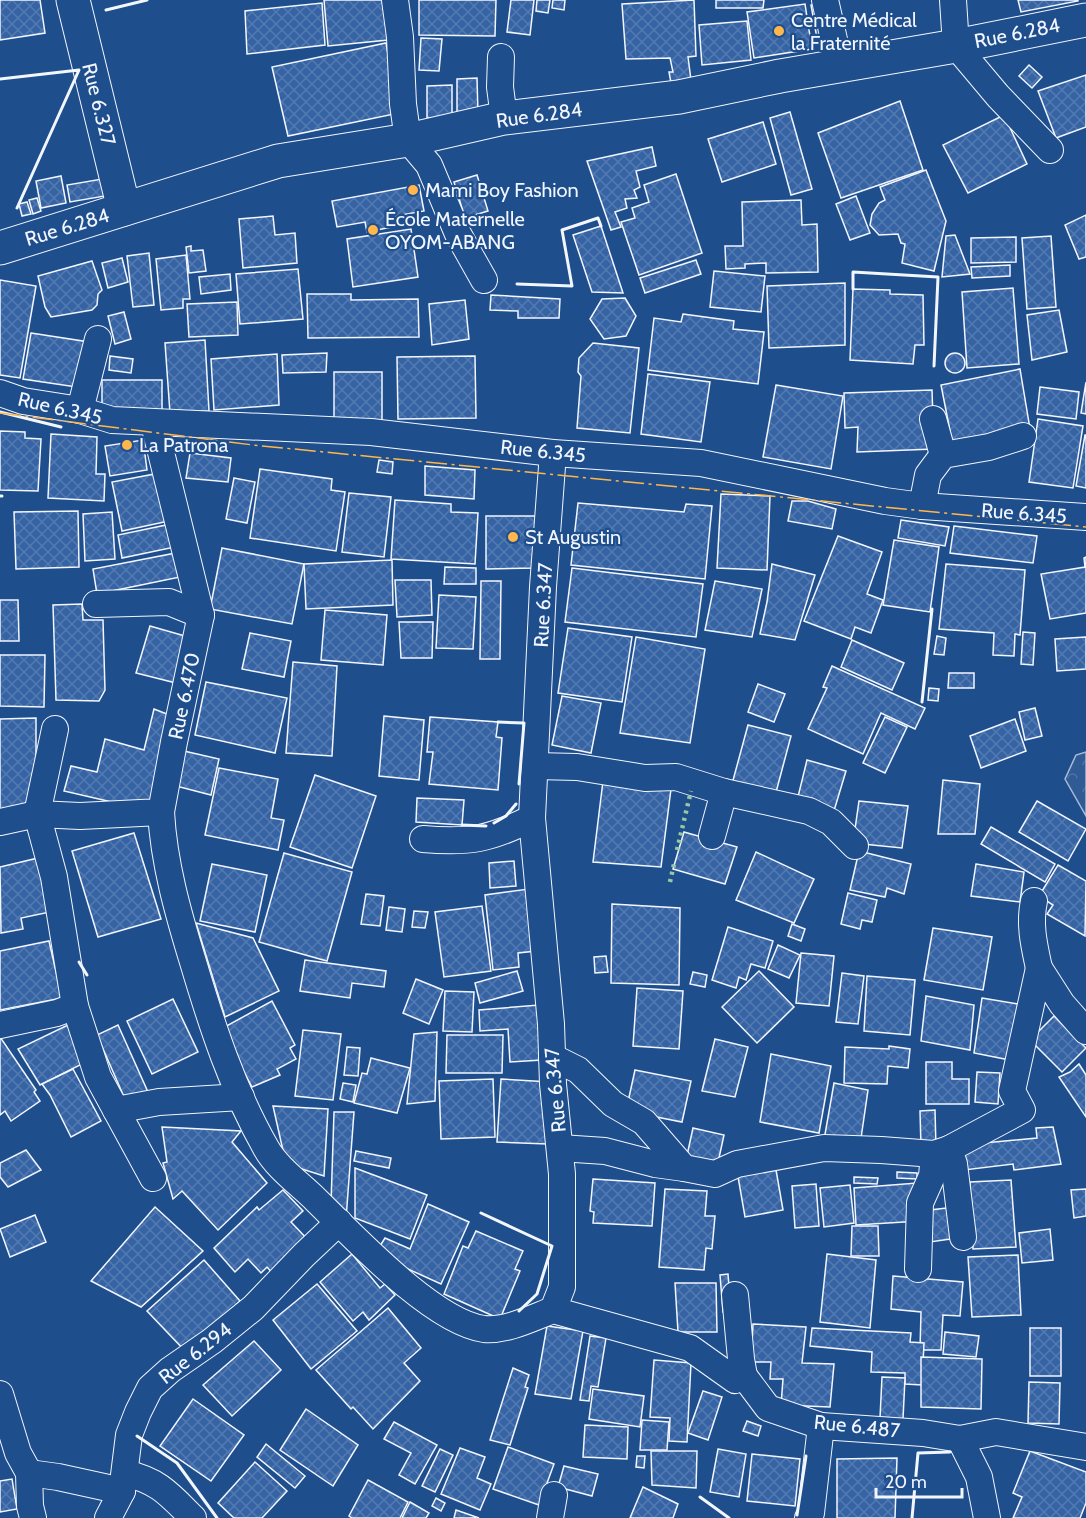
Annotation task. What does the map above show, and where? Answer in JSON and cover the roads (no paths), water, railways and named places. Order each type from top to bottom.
[{"type":"street","name":"Rue 6.327","points":[[73,0],[124,209]]},
{"type":"street","points":[[395,0],[408,140],[429,165],[458,234],[484,280]]},
{"type":"street","points":[[825,0],[835,44],[835,68]]},
{"type":"street","points":[[952,0],[956,46],[998,96],[1050,150]]},
{"type":"street","name":"Rue 6.284","points":[[0,248],[278,160],[408,140],[504,118],[679,97],[780,76],[956,46],[1086,20]]},
{"type":"street","points":[[501,57],[500,87],[504,118]]},
{"type":"street","points":[[80,410],[98,339]]},
{"type":"street","name":"Rue 6.345","points":[[0,393],[22,401],[80,410],[112,420],[154,424],[371,432],[553,453],[701,463],[885,501],[922,506],[1086,517]]},
{"type":"street","points":[[933,419],[943,454]]},
{"type":"street","name":"Rue 6.470","points":[[154,424],[201,615],[161,812],[163,845],[171,884],[212,1025],[241,1097]]},
{"type":"street","points":[[922,506],[928,475],[943,454],[989,447],[1023,436]]},
{"type":"street","name":"Rue 6.347","points":[[553,453],[543,587],[532,818],[551,1024],[563,1198],[562,1287],[553,1310]]},
{"type":"street","points":[[96,604],[169,602],[201,615]]},
{"type":"street","points":[[56,729],[37,814],[54,877],[75,1006],[98,1077],[153,1178]]},
{"type":"street","points":[[536,766],[577,767],[645,777],[676,777],[724,792],[809,811],[831,822],[855,846]]},
{"type":"street","points":[[712,836],[724,792]]},
{"type":"street","points":[[0,822],[37,814],[80,816],[161,812]]},
{"type":"street","points":[[423,839],[451,842],[485,839],[532,818]]},
{"type":"street","points":[[1034,901],[1030,916],[1040,968],[1062,1004],[1086,1031]]},
{"type":"street","points":[[560,1148],[605,1150],[655,1164],[715,1174],[737,1164],[824,1148],[941,1151],[1022,1110],[1012,1091],[1040,968]]},
{"type":"street","points":[[0,1025],[57,1013],[75,1006]]},
{"type":"street","points":[[552,1057],[578,1070],[613,1104],[644,1122],[684,1168]]},
{"type":"street","points":[[116,1110],[159,1102],[241,1097],[267,1150],[392,1273],[433,1305],[464,1323],[496,1329],[553,1310],[690,1348],[735,1380],[744,1376]]},
{"type":"street","points":[[941,1151],[954,1164],[963,1237]]},
{"type":"street","points":[[918,1269],[920,1203],[941,1151]]},
{"type":"street","name":"Rue 6.294","points":[[108,1518],[123,1482],[129,1435],[150,1388],[170,1370],[212,1341],[253,1308],[339,1222]]},
{"type":"street","points":[[735,1295],[744,1376],[768,1408]]},
{"type":"street","points":[[0,1394],[18,1453],[29,1473],[30,1506],[33,1518]]},
{"type":"street","name":"Rue 6.487","points":[[741,1407],[768,1408],[821,1426],[923,1433],[960,1439],[996,1432],[1086,1447]]},
{"type":"street","points":[[808,1518],[811,1513],[821,1426]]},
{"type":"street","points":[[960,1439],[979,1477],[987,1518]]},
{"type":"street","points":[[29,1473],[123,1482],[145,1478],[160,1486],[193,1518]]},
{"type":"place","name":"Centre Médical la Fraternité","points":[[779,31]]},
{"type":"place","name":"Mami Boy Fashion","points":[[413,190]]},
{"type":"place","name":"École Maternelle OYOM-ABANG","points":[[373,230]]},
{"type":"place","name":"La Patrona","points":[[127,445]]},
{"type":"place","name":"St Augustin","points":[[513,537]]}]
